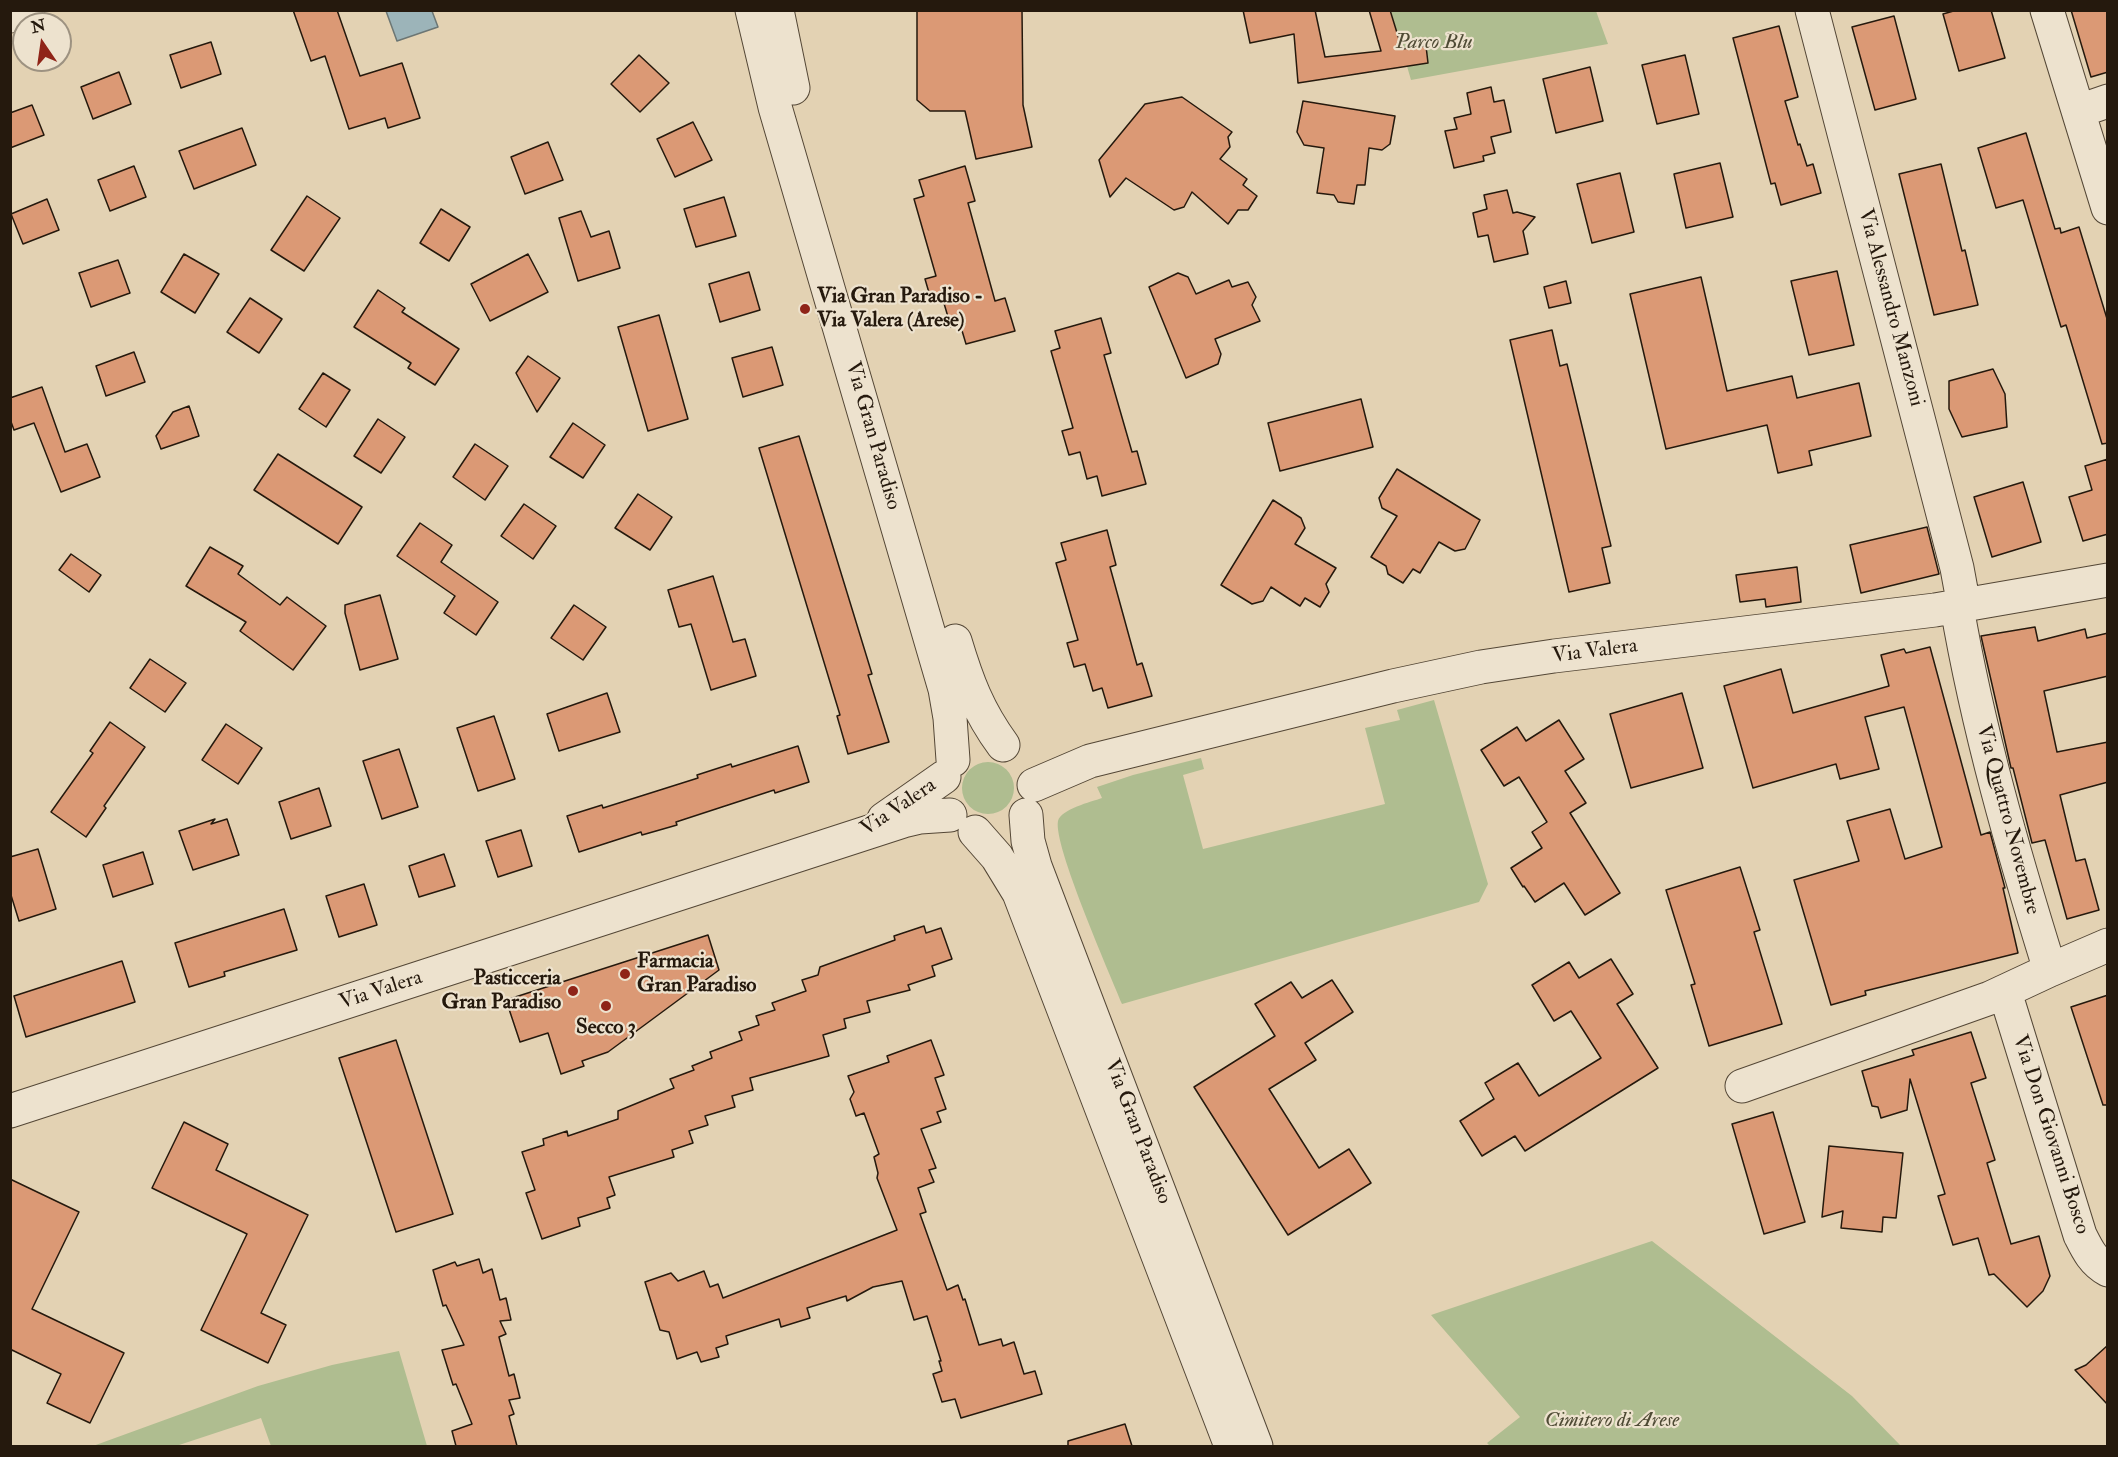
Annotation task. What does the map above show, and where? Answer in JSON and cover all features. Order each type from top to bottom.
[{"type":"street","points":[[10,16],[28,10]]},
{"type":"street","name":"Via Gran Paradiso","points":[[752,10],[775,107],[945,689],[950,718],[948,769]]},
{"type":"street","name":"Via Gran Paradiso","points":[[777,10],[796,101],[964,673],[978,708],[1022,777],[1028,841],[1035,866],[1256,1446]]},
{"type":"street","name":"Via Alessandro Manzoni","points":[[1812,10],[1948,533],[1961,606]]},
{"type":"street","points":[[2047,10],[2093,106],[2108,208]]},
{"type":"street","name":"Via Valera","points":[[1022,777],[1041,764],[1090,761],[1393,686],[1481,667],[1961,606],[2108,580]]},
{"type":"street","name":"Via Quattro Novembre","points":[[1961,606],[1990,764],[2050,970]]},
{"type":"street","points":[[992,743],[1022,777],[1012,828],[1003,832],[984,834],[963,823],[945,803],[943,791],[948,769],[970,746],[992,743]]},
{"type":"street","name":"Via Valera","points":[[855,838],[897,811],[948,769]]},
{"type":"street","name":"Via Valera","points":[[10,1111],[903,821],[920,817],[963,823]]},
{"type":"street","name":"Via Gran Paradiso","points":[[963,823],[997,857],[1018,893],[1232,1446]]},
{"type":"street","points":[[1742,1086],[2005,992],[2108,945]]},
{"type":"street","name":"Via Don Giovanni Bosco","points":[[2005,992],[2080,1235],[2099,1266],[2108,1270]]},
{"type":"green space","name":"Parco Blu","points":[[1391,11],[1596,11],[1608,44],[1411,80]]},
{"type":"green space","points":[[1434,700],[1488,884],[1479,902],[1122,1004],[1064,856],[1059,835],[1060,817],[1077,807],[1102,798],[1097,787],[1133,775],[1201,758],[1204,769],[1183,775],[1203,849],[1385,804],[1365,728],[1400,720],[1397,710]]},
{"type":"green space","points":[[988,762],[1002,766],[1010,774],[1014,788],[1010,802],[1002,810],[988,814],[974,810],[966,802],[962,788],[966,774],[974,766]]},
{"type":"green space","name":"Cimitero di Arese","points":[[1652,1241],[1852,1396],[1901,1446],[1490,1446],[1487,1443],[1520,1417],[1431,1315]]},
{"type":"green space","points":[[399,1351],[427,1446],[271,1446],[261,1418],[176,1446],[93,1446],[258,1386],[332,1365]]},
{"type":"water","points":[[386,11],[432,11],[438,27],[397,41]]},
{"type":"building","points":[[293,10],[337,10],[360,76],[402,63],[420,118],[388,128],[385,118],[349,129],[325,56],[311,61]]},
{"type":"building","points":[[917,10],[1022,10],[1023,105],[1032,147],[976,159],[965,111],[930,111],[917,100]]},
{"type":"building","points":[[1243,10],[1315,10],[1325,57],[1381,51],[1369,10],[1390,10],[1402,49],[1426,46],[1428,63],[1298,83],[1294,34],[1250,43]]},
{"type":"building","points":[[1957,10],[1991,10],[2005,58],[1959,71],[1943,14]]},
{"type":"building","points":[[2071,10],[2108,10],[2108,72],[2091,77]]},
{"type":"building","points":[[1894,16],[1916,99],[1875,110],[1852,27]]},
{"type":"building","points":[[1779,26],[1798,97],[1785,101],[1798,145],[1800,144],[1807,166],[1813,164],[1821,193],[1781,205],[1775,183],[1771,184],[1733,38]]},
{"type":"building","points":[[211,42],[221,74],[181,88],[170,55]]},
{"type":"building","points":[[639,55],[669,83],[640,112],[611,84]]},
{"type":"building","points":[[1685,55],[1699,114],[1657,124],[1642,65]]},
{"type":"building","points":[[1590,67],[1603,121],[1556,133],[1543,79]]},
{"type":"building","points":[[119,72],[131,104],[93,119],[81,87]]},
{"type":"building","points":[[1491,87],[1494,102],[1504,100],[1511,132],[1491,137],[1495,153],[1483,156],[1484,161],[1454,168],[1445,131],[1457,129],[1454,118],[1471,114],[1467,93]]},
{"type":"building","points":[[1182,97],[1232,132],[1228,137],[1230,147],[1220,159],[1247,179],[1243,185],[1257,196],[1248,210],[1238,210],[1228,224],[1192,192],[1184,207],[1174,210],[1126,178],[1110,197],[1099,160],[1145,104]]},
{"type":"building","points":[[1303,101],[1395,116],[1390,144],[1382,150],[1369,148],[1365,185],[1357,185],[1354,204],[1338,202],[1334,195],[1317,193],[1324,148],[1304,145],[1297,132]]},
{"type":"building","points":[[32,105],[44,135],[10,148],[10,113]]},
{"type":"building","points":[[693,122],[712,160],[675,177],[657,139]]},
{"type":"building","points":[[242,128],[256,165],[194,189],[179,151]]},
{"type":"building","points":[[2026,133],[2055,229],[2060,228],[2061,233],[2079,227],[2108,322],[2108,443],[2102,444],[2066,325],[2061,327],[2023,200],[1996,208],[1978,148]]},
{"type":"building","points":[[548,142],[563,180],[525,194],[511,157]]},
{"type":"building","points":[[1720,163],[1733,217],[1686,228],[1674,174]]},
{"type":"building","points":[[1941,164],[1978,305],[1934,315],[1899,174]]},
{"type":"building","points":[[134,166],[146,197],[110,211],[98,180]]},
{"type":"building","points":[[965,166],[975,201],[968,203],[995,301],[1005,298],[1015,331],[966,344],[960,324],[951,327],[943,300],[932,303],[925,279],[936,276],[914,199],[924,196],[919,180]]},
{"type":"building","points":[[1620,173],[1634,232],[1592,243],[1577,184]]},
{"type":"building","points":[[1507,190],[1513,213],[1535,217],[1523,231],[1528,254],[1494,262],[1488,235],[1478,237],[1473,213],[1487,209],[1484,195]]},
{"type":"building","points":[[307,196],[340,218],[304,271],[271,250]]},
{"type":"building","points":[[724,197],[736,236],[696,247],[684,209]]},
{"type":"building","points":[[47,199],[59,230],[23,244],[11,214]]},
{"type":"building","points":[[441,209],[470,227],[449,261],[420,243]]},
{"type":"building","points":[[581,211],[591,237],[609,231],[620,268],[578,281],[559,218]]},
{"type":"building","points":[[184,254],[219,274],[195,313],[161,292]]},
{"type":"building","points":[[528,254],[548,292],[490,321],[471,284]]},
{"type":"building","points":[[118,260],[130,293],[91,307],[79,273]]},
{"type":"building","points":[[1837,271],[1854,345],[1809,355],[1791,281]]},
{"type":"building","points":[[749,272],[760,310],[720,322],[709,284]]},
{"type":"building","points":[[1178,273],[1188,277],[1196,294],[1229,280],[1232,287],[1248,282],[1256,297],[1252,305],[1260,321],[1215,339],[1221,354],[1218,364],[1186,378],[1149,287]]},
{"type":"building","points":[[1701,277],[1727,391],[1792,376],[1797,398],[1859,383],[1871,436],[1809,451],[1812,465],[1778,473],[1767,425],[1666,449],[1630,294]]},
{"type":"building","points":[[1566,281],[1571,303],[1549,308],[1544,287]]},
{"type":"building","points":[[378,290],[405,308],[402,312],[459,349],[435,385],[408,368],[411,363],[354,327]]},
{"type":"building","points":[[250,298],[282,319],[259,353],[227,332]]},
{"type":"building","points":[[659,315],[688,419],[648,431],[618,327]]},
{"type":"building","points":[[1101,318],[1111,353],[1104,355],[1132,452],[1137,451],[1146,484],[1102,496],[1097,476],[1087,479],[1080,452],[1069,455],[1062,431],[1073,428],[1051,351],[1060,348],[1055,331]]},
{"type":"building","points":[[1552,330],[1560,366],[1567,364],[1611,546],[1602,548],[1610,583],[1569,592],[1510,340]]},
{"type":"building","points":[[772,347],[783,385],[743,397],[732,358]]},
{"type":"building","points":[[134,352],[145,382],[106,396],[96,366]]},
{"type":"building","points":[[528,356],[560,378],[537,412],[516,373]]},
{"type":"building","points":[[1993,369],[2005,394],[2007,427],[1962,437],[1949,409],[1949,381]]},
{"type":"building","points":[[323,373],[350,390],[326,427],[299,409]]},
{"type":"building","points":[[42,387],[65,452],[87,444],[100,477],[61,492],[34,423],[14,430],[10,419],[10,398]]},
{"type":"building","points":[[1361,399],[1373,447],[1280,471],[1268,423]]},
{"type":"building","points":[[189,406],[199,436],[161,449],[156,436],[173,412]]},
{"type":"building","points":[[378,419],[405,437],[381,473],[354,456]]},
{"type":"building","points":[[573,423],[605,445],[583,478],[550,457]]},
{"type":"building","points":[[799,436],[872,674],[868,675],[889,742],[848,754],[837,716],[840,715],[759,448]]},
{"type":"building","points":[[475,444],[508,466],[485,500],[453,477]]},
{"type":"building","points":[[278,454],[362,507],[338,544],[254,490]]},
{"type":"building","points":[[2108,459],[2108,534],[2083,541],[2069,497],[2092,490],[2085,466]]},
{"type":"building","points":[[1397,469],[1480,520],[1465,549],[1455,551],[1439,542],[1420,573],[1413,569],[1403,583],[1388,574],[1386,566],[1371,557],[1397,516],[1382,508],[1379,498]]},
{"type":"building","points":[[2023,482],[2041,542],[1992,557],[1974,497]]},
{"type":"building","points":[[638,494],[672,517],[650,550],[615,528]]},
{"type":"building","points":[[1273,500],[1301,518],[1305,528],[1295,544],[1336,568],[1326,584],[1329,592],[1320,607],[1305,598],[1300,606],[1271,587],[1263,601],[1252,604],[1221,585]]},
{"type":"building","points":[[524,504],[556,526],[533,559],[501,536]]},
{"type":"building","points":[[420,523],[452,545],[441,562],[498,602],[476,635],[444,613],[455,596],[397,556]]},
{"type":"building","points":[[1927,527],[1939,574],[1861,593],[1850,545]]},
{"type":"building","points":[[1107,530],[1116,565],[1110,567],[1137,665],[1142,663],[1152,696],[1108,708],[1102,688],[1093,691],[1085,664],[1074,667],[1067,643],[1078,640],[1056,563],[1066,560],[1061,543]]},
{"type":"building","points":[[210,547],[243,566],[238,574],[280,605],[287,597],[326,626],[293,670],[240,631],[246,622],[186,586]]},
{"type":"building","points":[[71,554],[101,575],[89,592],[59,570]]},
{"type":"building","points":[[1797,567],[1801,602],[1766,607],[1765,599],[1740,602],[1736,575]]},
{"type":"building","points":[[713,576],[733,642],[745,639],[756,676],[711,690],[691,624],[679,627],[668,590]]},
{"type":"building","points":[[380,595],[398,659],[360,670],[345,605]]},
{"type":"building","points":[[574,605],[606,627],[583,660],[551,638]]},
{"type":"building","points":[[2035,627],[2038,641],[2085,629],[2087,638],[2108,633],[2108,676],[2044,691],[2057,752],[2108,742],[2108,782],[2060,795],[2076,861],[2085,859],[2099,910],[2067,919],[2045,840],[2032,843],[2013,768],[2011,768],[1981,636]]},
{"type":"building","points":[[1930,647],[1981,835],[1990,832],[2005,888],[2003,888],[2018,953],[1865,991],[1866,995],[1831,1005],[1794,880],[1859,861],[1847,821],[1890,809],[1905,859],[1942,847],[1904,707],[1865,717],[1879,769],[1840,779],[1836,764],[1753,788],[1724,686],[1781,669],[1793,713],[1889,686],[1881,655],[1904,649],[1906,653]]},
{"type":"building","points":[[150,659],[186,683],[165,712],[130,688]]},
{"type":"building","points":[[607,693],[620,732],[559,751],[547,714]]},
{"type":"building","points":[[1682,693],[1703,768],[1631,788],[1610,714]]},
{"type":"building","points":[[494,716],[515,779],[478,791],[457,728]]},
{"type":"building","points":[[1559,720],[1584,759],[1565,771],[1586,803],[1570,813],[1620,893],[1585,915],[1564,883],[1535,902],[1511,868],[1542,848],[1532,832],[1547,822],[1519,777],[1504,786],[1481,750],[1517,727],[1526,741]]},
{"type":"building","points":[[110,722],[145,747],[104,806],[106,808],[86,837],[51,812],[93,753],[90,751]]},
{"type":"building","points":[[226,724],[262,748],[238,784],[202,760]]},
{"type":"building","points":[[798,746],[809,782],[775,793],[774,790],[676,822],[677,825],[642,835],[641,832],[579,852],[567,816],[602,805],[603,808],[698,778],[697,775],[731,764],[732,767]]},
{"type":"building","points":[[399,749],[418,807],[382,819],[363,761]]},
{"type":"building","points":[[319,788],[331,826],[291,839],[279,802]]},
{"type":"building","points":[[215,819],[211,824],[227,819],[239,855],[193,870],[179,831]]},
{"type":"building","points":[[521,830],[532,866],[498,877],[486,841]]},
{"type":"building","points":[[38,849],[56,909],[19,921],[10,892],[10,857]]},
{"type":"building","points":[[143,852],[153,884],[113,897],[103,865]]},
{"type":"building","points":[[444,854],[455,886],[419,897],[409,866]]},
{"type":"building","points":[[1740,867],[1760,930],[1754,932],[1782,1024],[1709,1046],[1691,985],[1695,984],[1666,890]]},
{"type":"building","points":[[364,884],[377,925],[339,937],[326,896]]},
{"type":"building","points":[[284,909],[297,950],[224,972],[225,976],[189,987],[175,943]]},
{"type":"building","points":[[924,926],[926,933],[941,928],[952,959],[932,966],[935,976],[908,985],[910,990],[867,1001],[870,1012],[844,1019],[846,1028],[823,1035],[829,1056],[750,1078],[753,1090],[732,1096],[735,1107],[705,1116],[708,1125],[689,1131],[693,1143],[672,1150],[674,1157],[609,1177],[615,1195],[607,1198],[610,1208],[578,1218],[580,1226],[542,1239],[526,1193],[535,1190],[522,1152],[544,1145],[543,1139],[567,1131],[568,1136],[618,1119],[618,1111],[674,1088],[670,1079],[694,1070],[692,1066],[712,1058],[710,1052],[742,1040],[739,1032],[759,1025],[756,1016],[775,1010],[772,1003],[806,991],[802,980],[818,975],[820,967],[895,940],[894,936]]},
{"type":"building","points":[[708,935],[719,970],[608,1052],[582,1061],[584,1066],[561,1074],[548,1033],[520,1042],[506,1000]]},
{"type":"building","points":[[1611,959],[1633,994],[1617,1004],[1658,1068],[1525,1151],[1515,1136],[1482,1156],[1460,1121],[1494,1099],[1485,1083],[1518,1063],[1539,1096],[1601,1058],[1571,1011],[1554,1021],[1532,985],[1569,962],[1579,978]]},
{"type":"building","points":[[122,961],[135,1002],[26,1037],[14,996]]},
{"type":"building","points":[[1332,980],[1353,1012],[1305,1043],[1316,1060],[1269,1089],[1319,1168],[1349,1149],[1371,1183],[1288,1235],[1194,1087],[1275,1036],[1255,1004],[1291,982],[1302,998]]},
{"type":"building","points":[[2108,995],[2108,1105],[2103,1105],[2071,1007]]},
{"type":"building","points":[[1971,1032],[1986,1078],[1971,1083],[1995,1160],[1987,1163],[2011,1244],[2039,1236],[2050,1276],[2043,1291],[2027,1307],[1994,1274],[1989,1275],[1978,1238],[1953,1245],[1938,1196],[1945,1194],[1910,1079],[1907,1110],[1881,1118],[1878,1107],[1872,1106],[1862,1071],[1914,1055],[1912,1050]]},
{"type":"building","points":[[396,1040],[453,1214],[396,1232],[339,1058]]},
{"type":"building","points":[[931,1040],[944,1075],[935,1078],[946,1109],[937,1112],[941,1122],[921,1129],[936,1168],[929,1170],[934,1182],[918,1188],[926,1212],[920,1214],[947,1290],[958,1285],[963,1300],[965,1299],[979,1345],[1001,1339],[1003,1346],[1014,1342],[1024,1374],[1035,1371],[1042,1394],[961,1418],[955,1399],[942,1402],[933,1374],[942,1371],[939,1361],[941,1361],[927,1316],[914,1320],[902,1281],[873,1287],[847,1301],[846,1296],[807,1308],[810,1318],[781,1327],[779,1319],[726,1336],[728,1344],[716,1348],[719,1357],[701,1362],[697,1352],[677,1359],[669,1332],[660,1330],[645,1282],[671,1273],[678,1281],[704,1271],[710,1287],[718,1284],[723,1298],[897,1230],[877,1178],[874,1157],[879,1154],[864,1113],[856,1116],[850,1099],[854,1092],[848,1076],[889,1062],[887,1056]]},
{"type":"building","points":[[1773,1112],[1805,1222],[1764,1234],[1732,1124]]},
{"type":"building","points":[[184,1122],[228,1144],[216,1170],[308,1215],[261,1313],[286,1325],[268,1363],[201,1330],[247,1234],[152,1188]]},
{"type":"building","points":[[1829,1146],[1903,1153],[1896,1218],[1883,1217],[1882,1232],[1841,1228],[1843,1211],[1822,1217]]},
{"type":"building","points":[[10,1179],[79,1212],[32,1309],[124,1353],[90,1423],[47,1403],[61,1374],[12,1350],[10,1354]]},
{"type":"building","points":[[479,1259],[483,1273],[492,1269],[500,1300],[506,1298],[511,1320],[500,1321],[506,1334],[499,1337],[509,1376],[514,1374],[520,1398],[509,1400],[514,1414],[509,1416],[517,1446],[456,1446],[452,1431],[472,1424],[456,1384],[453,1385],[442,1350],[464,1345],[446,1305],[443,1306],[433,1270],[455,1262],[457,1266]]},
{"type":"building","points":[[2108,1345],[2108,1405],[2075,1370],[2086,1365]]},
{"type":"building","points":[[1125,1424],[1132,1446],[1068,1446],[1068,1441]]},
{"type":"place","name":"Via Gran Paradiso - Via Valera (Arese)","points":[[805,309]]},
{"type":"place","name":"Farmacia Gran Paradiso","points":[[625,974]]},
{"type":"place","name":"Pasticceria Gran Paradiso","points":[[573,991]]},
{"type":"place","name":"Secco 3","points":[[606,1006]]}]
